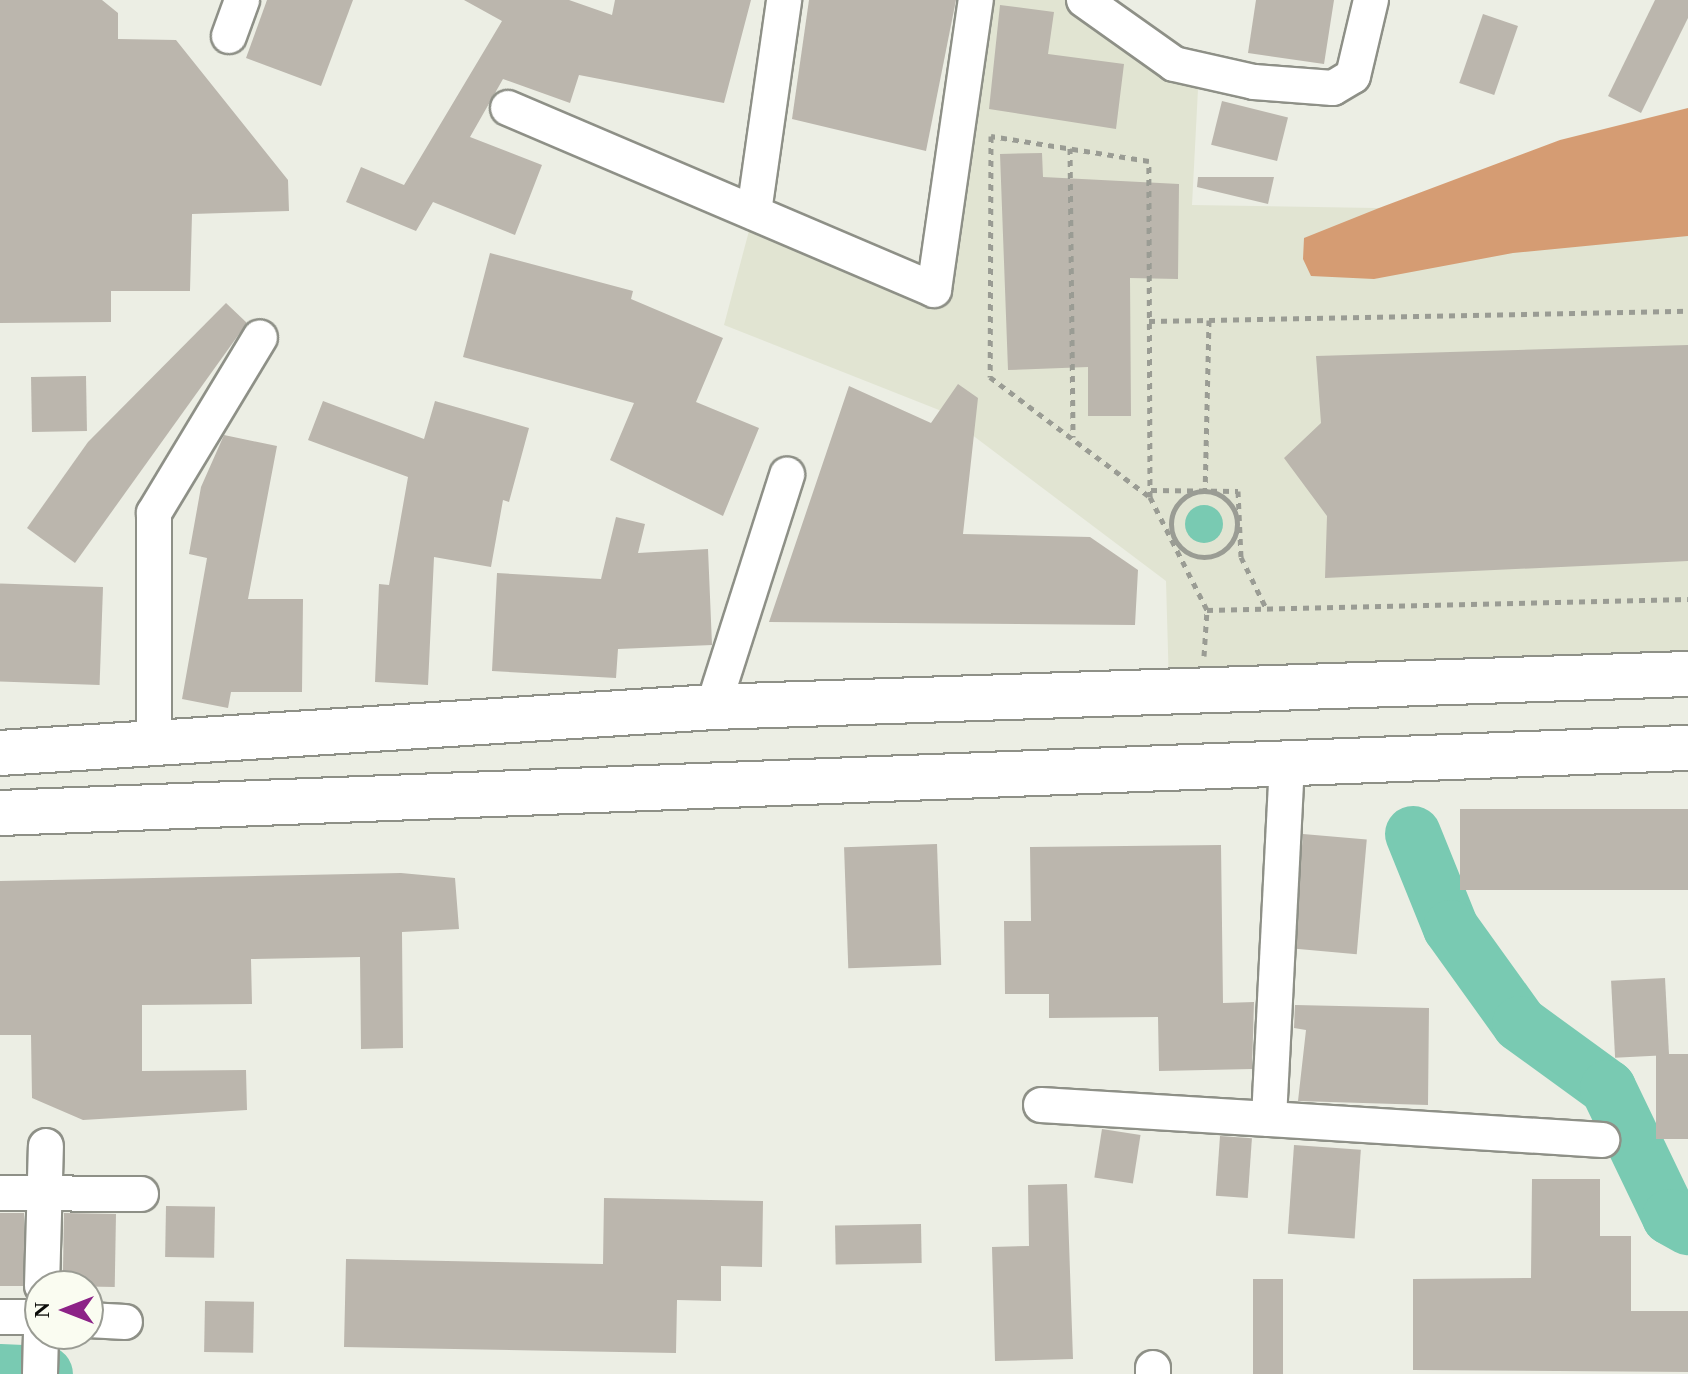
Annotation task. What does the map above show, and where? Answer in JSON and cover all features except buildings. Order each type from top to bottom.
[{"type":"main road","points":[[0,753],[713,707],[1203,685],[1688,674]]},
{"type":"main road","points":[[0,813],[1688,748]]},
{"type":"street","points":[[229,36],[242,0]]},
{"type":"street","points":[[754,212],[784,0]]},
{"type":"street","points":[[508,108],[934,290],[976,0]]},
{"type":"street","points":[[1084,0],[1130,12],[1174,64],[1254,82],[1333,88],[1353,76],[1371,0]]},
{"type":"street","points":[[154,742],[154,513],[260,337]]},
{"type":"street","points":[[713,707],[787,475]]},
{"type":"street","points":[[1269,1119],[1287,763]]},
{"type":"street","points":[[1041,1105],[1602,1140]]},
{"type":"street","points":[[43,1270],[46,1146]]},
{"type":"street","points":[[0,1193],[141,1194]]},
{"type":"street","points":[[0,1317],[24,1333]]},
{"type":"street","points":[[104,1321],[125,1322]]},
{"type":"path","points":[[1150,494],[1149,161],[991,136],[990,377],[1150,494],[1177,542],[1207,610],[1203,685]]},
{"type":"path","points":[[1070,148],[1073,438]]},
{"type":"path","points":[[1149,321],[1688,311]]},
{"type":"path","points":[[1205,491],[1209,320]]},
{"type":"path","points":[[1205,491],[1232,505],[1236,536],[1210,558],[1177,542],[1174,510],[1186,496],[1205,491]]},
{"type":"path","points":[[1150,494],[1238,491],[1241,557],[1266,608]]},
{"type":"path","points":[[1207,610],[1688,599]]},
{"type":"shaded area","points":[[976,0],[1084,0],[1199,70],[1192,205],[1688,213],[1688,674],[1169,687],[1166,581],[939,410],[724,325],[754,212],[933,290]]},
{"type":"shaded area","points":[[1688,108],[1688,236],[1513,253],[1374,279],[1311,276],[1303,259],[1304,238],[1379,208],[1560,140]]},
{"type":"shaded area","points":[[1204,505],[1217,511],[1223,524],[1217,537],[1204,543],[1191,537],[1185,524],[1191,511]]},
{"type":"waterway","points":[[1413,834],[1451,928],[1520,1024],[1608,1088],[1670,1217],[1688,1227]]},
{"type":"waterway","points":[[0,1372],[45,1374]]}]
